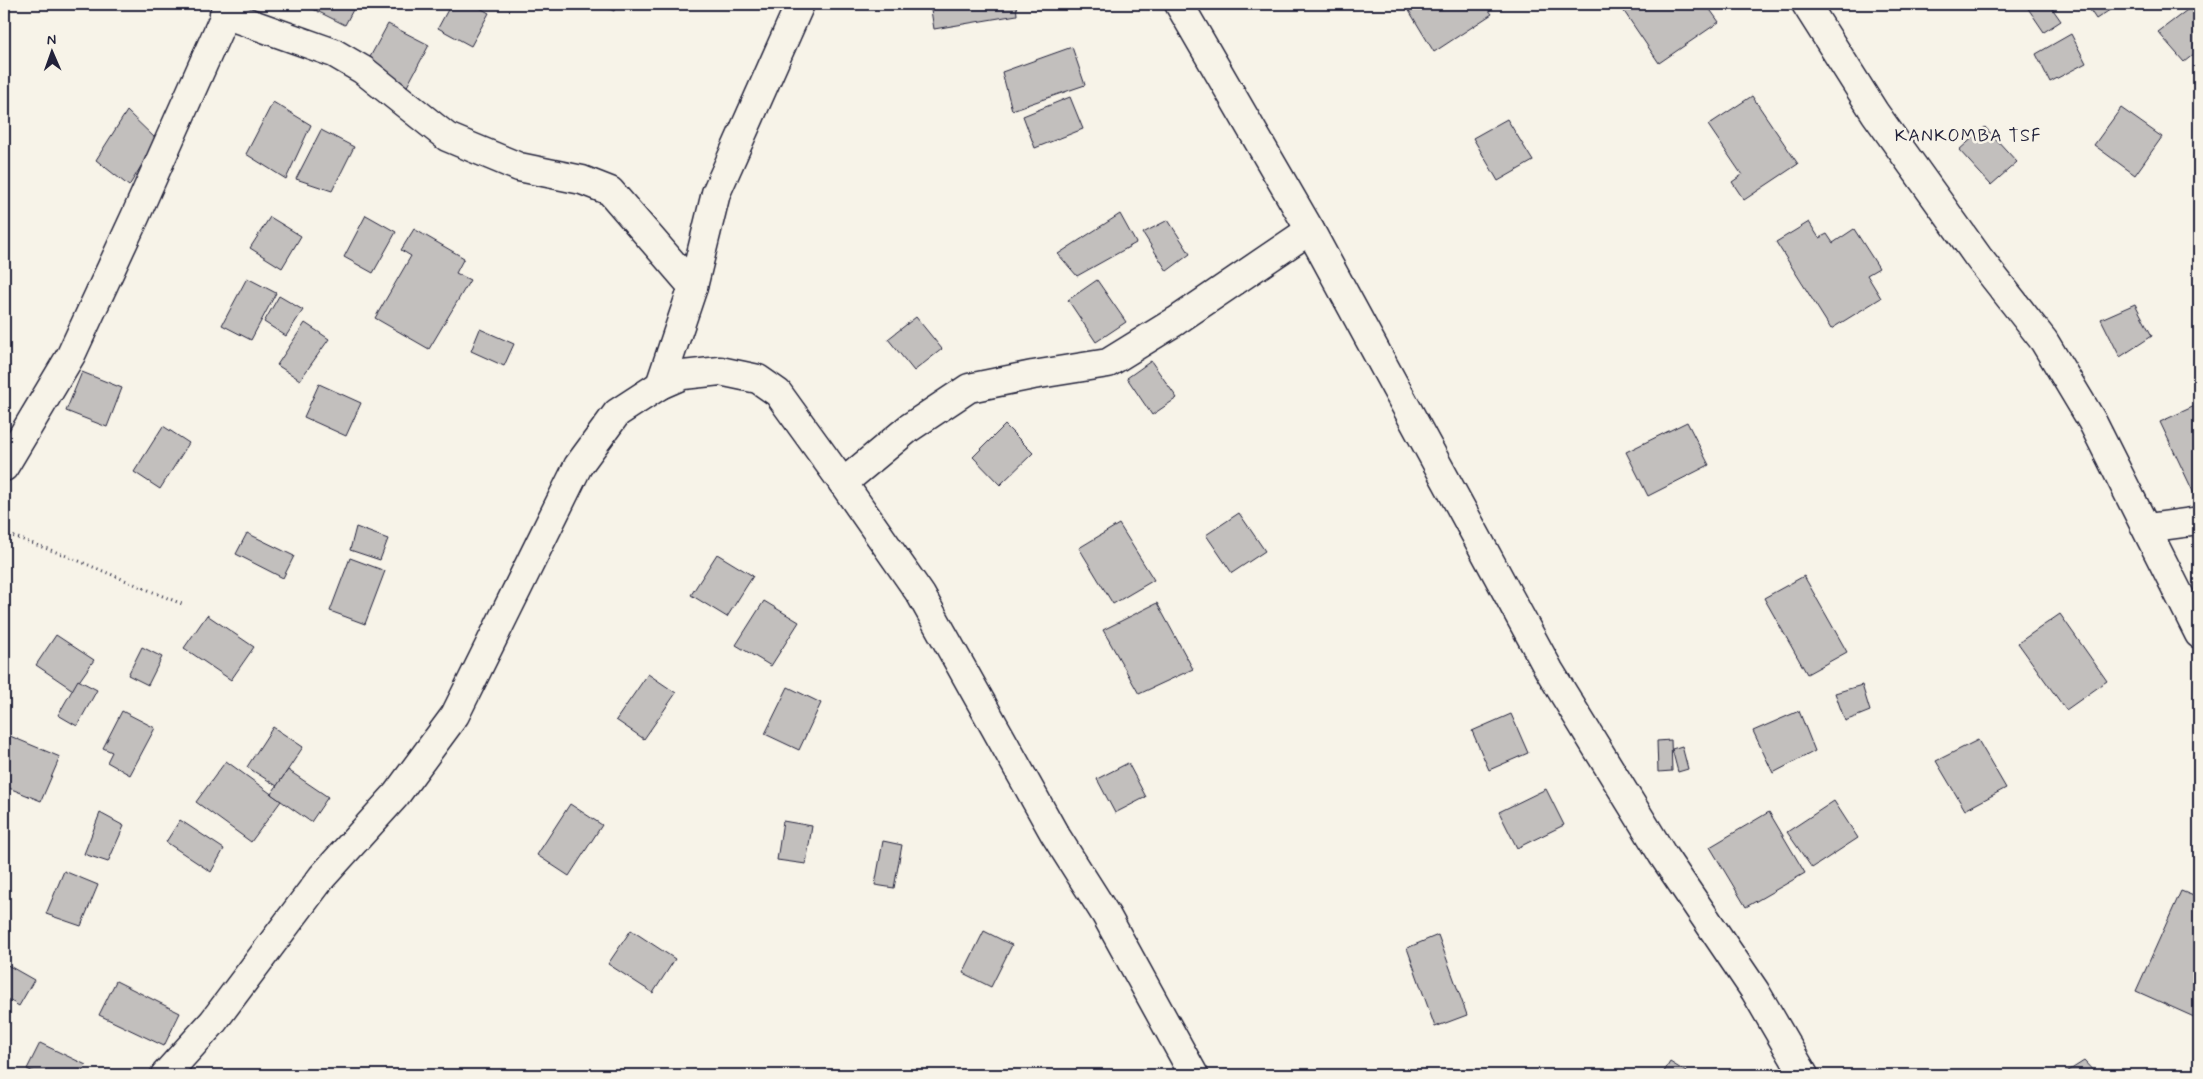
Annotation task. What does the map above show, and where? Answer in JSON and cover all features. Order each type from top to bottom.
[{"type":"street","points":[[660,385],[693,287],[716,193],[798,4]]},
{"type":"street","points":[[1179,4],[1310,230],[1549,670],[1662,854],[1755,991],[1804,1075]]},
{"type":"street","points":[[1806,4],[1875,113],[1978,257],[2044,341],[2092,421],[2199,634]]},
{"type":"street","points":[[4,467],[71,355],[135,217],[227,9],[334,53],[363,70],[448,137],[519,168],[582,180],[610,191],[693,287]]},
{"type":"street","points":[[843,483],[909,428],[969,388],[1033,375],[1108,364],[1310,230]]},
{"type":"street","points":[[165,1075],[213,1022],[322,877],[396,795],[455,715],[578,466],[617,413],[660,385],[683,375],[720,372],[758,378],[778,393],[921,596],[1054,834],[1106,915],[1194,1075]]},
{"type":"street","points":[[2147,528],[2199,521]]},
{"type":"path","points":[[4,533],[67,556],[182,604]]},
{"type":"building","points":[[308,4],[356,4],[345,25],[307,6]]},
{"type":"building","points":[[451,4],[473,4],[489,13],[471,46],[438,28]]},
{"type":"building","points":[[599,4],[618,4],[614,11]]},
{"type":"building","points":[[930,4],[1016,4],[1017,15],[934,29]]},
{"type":"building","points":[[1405,4],[1484,4],[1492,14],[1434,52]]},
{"type":"building","points":[[1619,4],[1706,4],[1719,22],[1659,63]]},
{"type":"building","points":[[2025,4],[2049,4],[2061,21],[2044,32]]},
{"type":"building","points":[[2086,4],[2119,4],[2096,19]]},
{"type":"building","points":[[2195,4],[2199,4],[2199,50],[2184,62],[2158,32]]},
{"type":"building","points":[[388,24],[429,45],[404,92],[363,70]]},
{"type":"building","points":[[2071,34],[2086,63],[2050,82],[2036,54]]},
{"type":"building","points":[[1072,47],[1085,85],[1012,110],[1002,72]]},
{"type":"building","points":[[1752,96],[1798,164],[1744,200],[1732,182],[1742,175],[1708,125]]},
{"type":"building","points":[[1070,97],[1083,129],[1035,148],[1023,116]]},
{"type":"building","points":[[273,102],[311,125],[286,179],[246,154]]},
{"type":"building","points":[[2121,108],[2162,137],[2135,175],[2094,145]]},
{"type":"building","points":[[127,111],[157,140],[129,186],[96,160]]},
{"type":"building","points":[[1507,119],[1533,161],[1498,181],[1473,138]]},
{"type":"building","points":[[1985,127],[2017,162],[1991,185],[1959,150]]},
{"type":"building","points":[[321,130],[354,147],[332,191],[296,179]]},
{"type":"building","points":[[1120,214],[1136,243],[1077,276],[1058,254]]},
{"type":"building","points":[[366,215],[396,232],[373,273],[344,257]]},
{"type":"building","points":[[270,217],[301,236],[282,268],[250,248]]},
{"type":"building","points":[[1168,220],[1190,254],[1167,271],[1143,233]]},
{"type":"building","points":[[1809,222],[1819,238],[1827,234],[1833,243],[1854,229],[1879,268],[1867,275],[1881,298],[1831,329],[1776,242]]},
{"type":"building","points":[[414,229],[464,258],[456,273],[470,280],[429,349],[375,318],[411,256],[401,250]]},
{"type":"building","points":[[247,278],[276,293],[251,340],[222,325]]},
{"type":"building","points":[[1097,280],[1126,322],[1096,342],[1068,300]]},
{"type":"building","points":[[279,296],[303,310],[286,336],[264,322]]},
{"type":"building","points":[[2135,304],[2152,336],[2120,357],[2101,319]]},
{"type":"building","points":[[916,317],[942,349],[914,371],[888,339]]},
{"type":"building","points":[[305,323],[329,339],[300,380],[277,365]]},
{"type":"building","points":[[480,329],[514,344],[504,366],[471,351]]},
{"type":"building","points":[[1151,361],[1177,398],[1152,415],[1127,378]]},
{"type":"building","points":[[82,372],[122,388],[107,427],[66,411]]},
{"type":"building","points":[[319,384],[361,403],[346,436],[304,417]]},
{"type":"building","points":[[2199,404],[2199,504],[2160,422]]},
{"type":"building","points":[[1687,422],[1709,465],[1648,496],[1626,452]]},
{"type":"building","points":[[1005,425],[1033,453],[1000,485],[973,457]]},
{"type":"building","points":[[163,426],[189,443],[160,489],[134,472]]},
{"type":"building","points":[[1239,513],[1265,551],[1232,573],[1206,535]]},
{"type":"building","points":[[1119,524],[1154,580],[1113,604],[1079,548]]},
{"type":"building","points":[[356,527],[388,539],[380,560],[350,550]]},
{"type":"building","points":[[247,533],[294,556],[283,578],[236,554]]},
{"type":"building","points":[[717,554],[753,576],[727,617],[691,595]]},
{"type":"building","points":[[350,558],[385,571],[365,624],[330,611]]},
{"type":"building","points":[[1804,576],[1847,652],[1807,674],[1764,598]]},
{"type":"building","points":[[764,601],[799,622],[771,666],[736,645]]},
{"type":"building","points":[[1157,603],[1193,669],[1139,694],[1103,630]]},
{"type":"building","points":[[2060,614],[2107,681],[2066,710],[2018,643]]},
{"type":"building","points":[[207,615],[254,647],[231,680],[184,648]]},
{"type":"building","points":[[56,635],[94,660],[73,690],[36,665]]},
{"type":"building","points":[[142,647],[162,657],[148,685],[128,675]]},
{"type":"building","points":[[648,674],[676,693],[644,739],[616,720]]},
{"type":"building","points":[[78,680],[97,690],[77,726],[58,715]]},
{"type":"building","points":[[1862,685],[1870,711],[1845,721],[1835,693]]},
{"type":"building","points":[[788,687],[821,703],[799,750],[765,734]]},
{"type":"building","points":[[122,711],[155,728],[130,775],[107,762],[112,752],[103,748]]},
{"type":"building","points":[[1799,711],[1815,751],[1773,773],[1753,731]]},
{"type":"building","points":[[1511,714],[1528,753],[1489,770],[1472,731]]},
{"type":"building","points":[[273,727],[303,747],[277,786],[247,767]]},
{"type":"building","points":[[10,736],[60,757],[41,801],[4,786],[4,751]]},
{"type":"building","points":[[1671,740],[1672,771],[1658,772],[1657,741]]},
{"type":"building","points":[[1978,740],[2006,788],[1965,810],[1936,761]]},
{"type":"building","points":[[1682,746],[1688,769],[1678,772],[1672,749]]},
{"type":"building","points":[[226,761],[281,801],[251,842],[196,802]]},
{"type":"building","points":[[1128,763],[1146,797],[1115,813],[1097,779]]},
{"type":"building","points":[[288,770],[328,797],[311,822],[271,794]]},
{"type":"building","points":[[1546,789],[1564,825],[1517,848],[1499,812]]},
{"type":"building","points":[[1834,801],[1858,838],[1812,868],[1787,832]]},
{"type":"building","points":[[570,804],[602,825],[569,876],[537,855]]},
{"type":"building","points":[[1769,812],[1805,873],[1746,907],[1710,847]]},
{"type":"building","points":[[100,813],[124,826],[108,862],[84,854]]},
{"type":"building","points":[[180,820],[224,849],[211,872],[166,842]]},
{"type":"building","points":[[783,821],[812,826],[806,864],[777,860]]},
{"type":"building","points":[[883,841],[902,845],[894,888],[875,885]]},
{"type":"building","points":[[64,871],[98,885],[81,926],[46,914]]},
{"type":"building","points":[[2181,891],[2199,898],[2199,1004],[2194,1017],[2136,991]]},
{"type":"building","points":[[631,930],[675,959],[653,993],[608,964]]},
{"type":"building","points":[[984,931],[1012,945],[991,987],[963,973]]},
{"type":"building","points":[[1438,935],[1467,1015],[1435,1027],[1407,948]]},
{"type":"building","points":[[4,963],[34,980],[19,1006],[4,997]]},
{"type":"building","points":[[116,981],[180,1013],[164,1046],[99,1015]]},
{"type":"building","points":[[40,1043],[86,1065],[80,1075],[40,1075],[27,1069]]},
{"type":"building","points":[[2084,1061],[2097,1075],[2062,1075]]},
{"type":"building","points":[[1670,1062],[1691,1075],[1662,1075]]},
{"type":"district","name":"KANKOMBA TSF","points":[[1968,135]]}]
